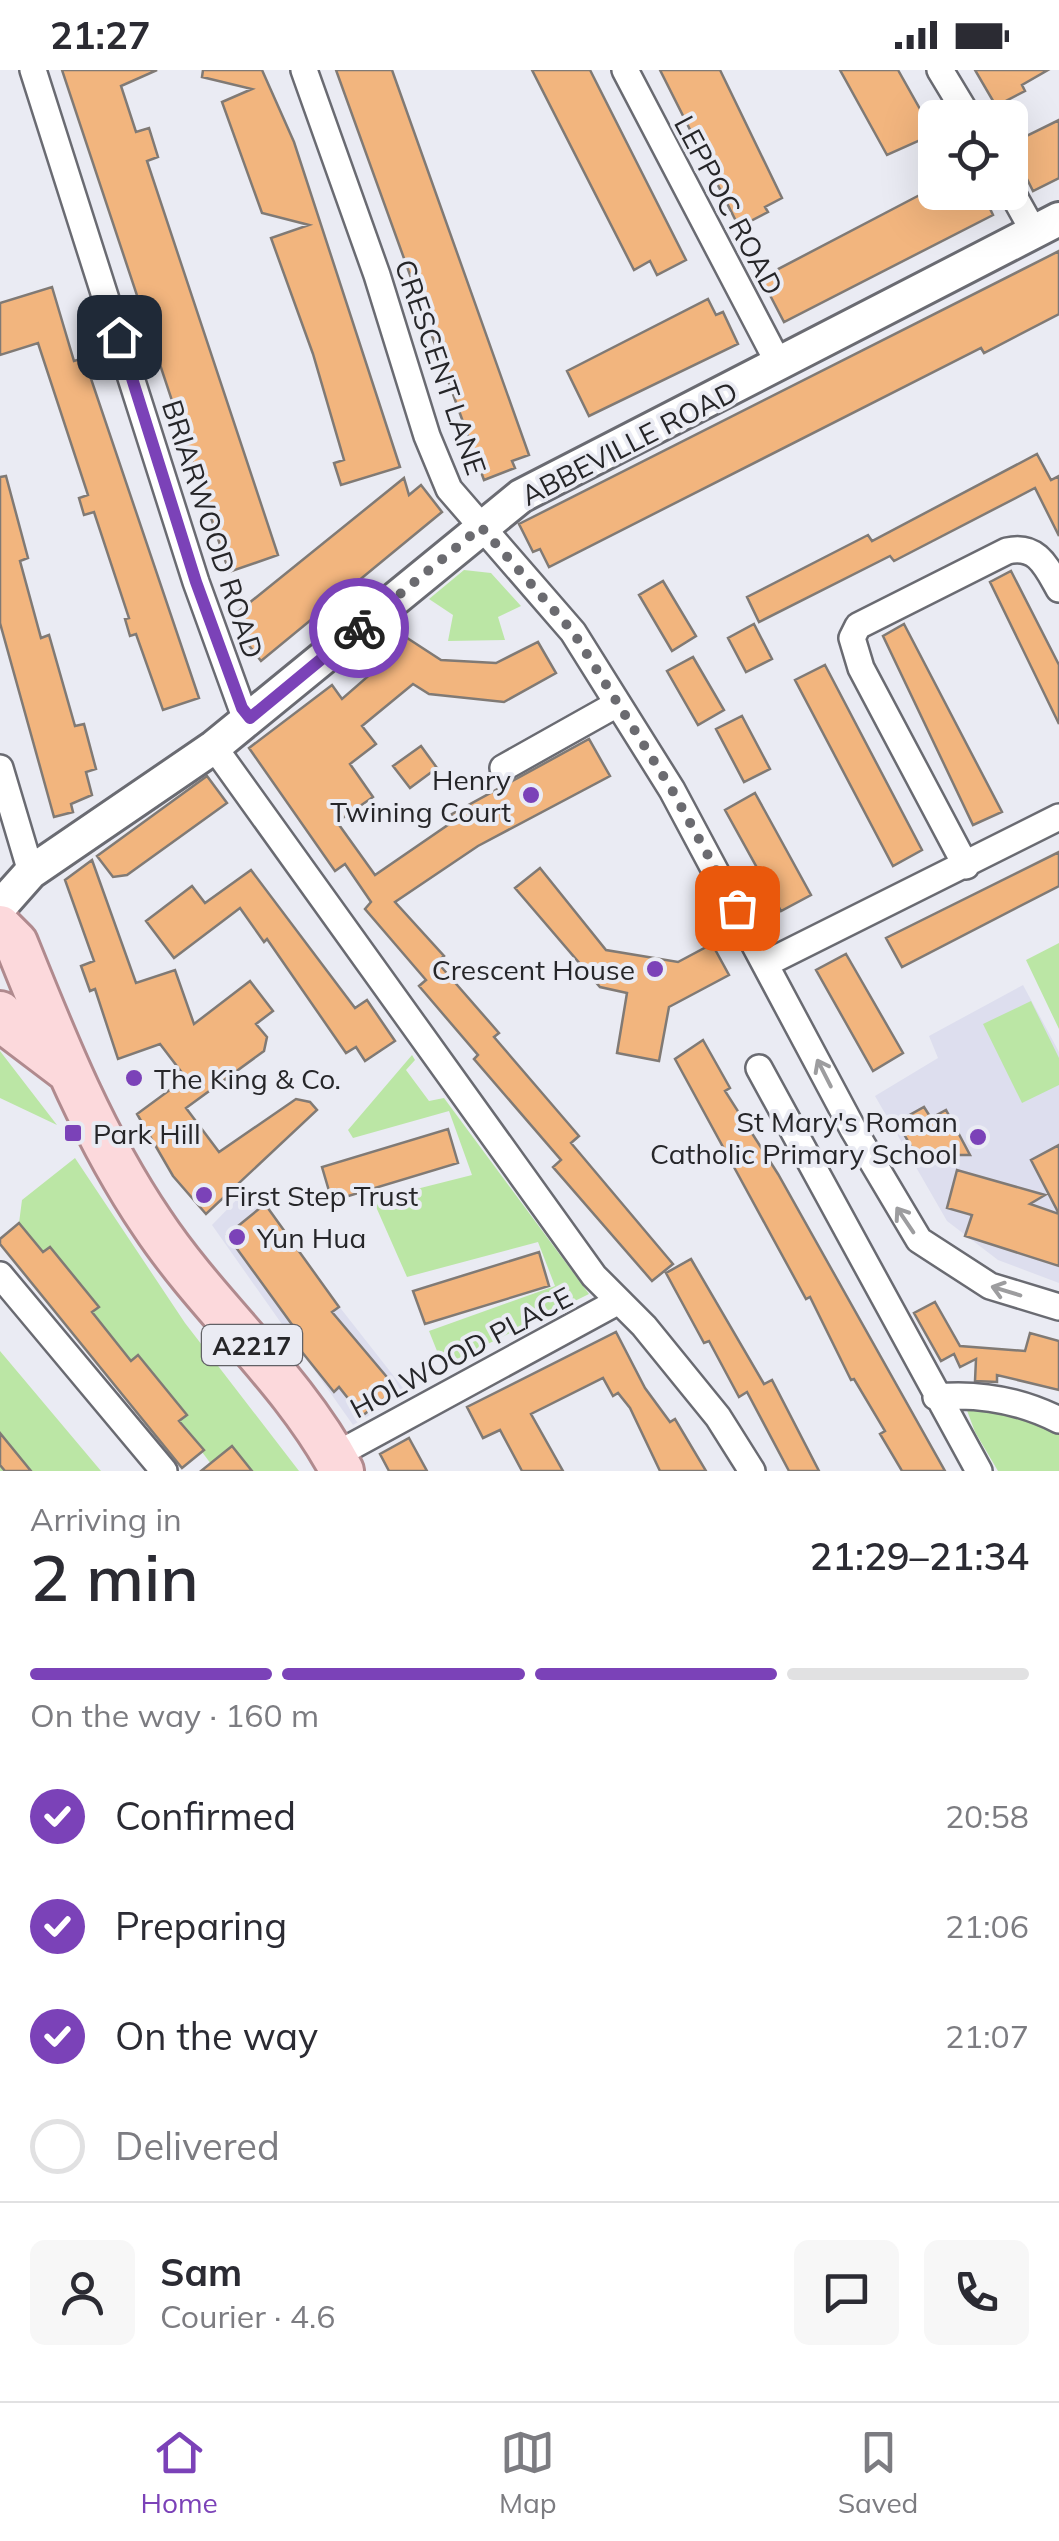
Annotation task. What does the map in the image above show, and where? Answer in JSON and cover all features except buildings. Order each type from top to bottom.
[{"type":"main road","name":"A2217","points":[[0,927],[16,942],[105,1149],[154,1226],[251,1344],[338,1463]]},
{"type":"main road","points":[[0,1013],[9,1026],[68,1070]]},
{"type":"street","name":"BRIARWOOD ROAD","points":[[33,70],[196,582],[242,708],[250,718]]},
{"type":"street","name":"CRESCENT LANE","points":[[304,70],[442,475],[456,500],[573,632],[672,790],[853,1130],[919,1240],[990,1286],[1059,1306]]},
{"type":"street","name":"LEPPOC ROAD","points":[[625,70],[780,366]]},
{"type":"street","points":[[940,70],[958,100]]},
{"type":"street","points":[[1028,207],[1047,226]]},
{"type":"street","name":"ABBEVILLE ROAD","points":[[0,907],[31,872],[214,747],[481,527],[546,482],[780,366],[1047,226]]},
{"type":"street","points":[[966,866],[862,668],[853,648],[855,631],[1020,548],[1036,554],[1059,590]]},
{"type":"street","points":[[503,768],[617,704]]},
{"type":"street","points":[[214,747],[617,1302],[644,1326],[718,1418],[752,1471]]},
{"type":"street","points":[[0,768],[31,872]]},
{"type":"street","points":[[767,963],[1059,817]]},
{"type":"street","points":[[759,1068],[979,1471]]},
{"type":"street","points":[[0,1275],[164,1471]]},
{"type":"street","name":"HOLWOOD PLACE","points":[[338,1463],[617,1302]]},
{"type":"street","points":[[936,1397],[968,1394],[1036,1408],[1059,1420]]},
{"type":"shaded area","name":"St Mary's Roman Catholic Primary School","points":[[1023,985],[1059,1052],[1059,1283],[998,1260],[947,1221],[875,1096],[938,1058],[929,1036]]},
{"type":"shaded area","points":[[247,1189],[407,1393],[353,1425],[212,1225]]},
{"type":"green space","points":[[464,570],[491,573],[521,606],[498,617],[505,640],[448,641],[453,615],[429,599]]},
{"type":"green space","points":[[1059,943],[1059,1029],[1026,960]]},
{"type":"green space","points":[[1031,1001],[1059,1058],[1059,1085],[1022,1103],[983,1024]]},
{"type":"green space","points":[[0,1051],[57,1125],[0,1098]]},
{"type":"green space","points":[[412,1055],[415,1060],[406,1070],[429,1101],[444,1098],[589,1294],[443,1366],[429,1331],[555,1286],[538,1242],[407,1277],[373,1200],[472,1175],[449,1111],[353,1138],[348,1130]]},
{"type":"green space","points":[[75,1158],[185,1323],[299,1471],[252,1471],[211,1464],[179,1421],[186,1414],[139,1355],[131,1361],[92,1312],[98,1306],[50,1247],[43,1252],[19,1223],[22,1200]]},
{"type":"green space","points":[[0,1351],[101,1471],[0,1471]]},
{"type":"green space","points":[[965,1405],[1034,1419],[1059,1435],[1059,1471],[998,1471],[975,1432]]},
{"type":"way so far","points":[[359,628],[481,527],[573,632],[672,790],[737,908]]},
{"type":"place","name":"Henry Twining Court","points":[[531,795]]},
{"type":"place","name":"Crescent House","points":[[655,969]]},
{"type":"place","name":"The King & Co.","points":[[134,1078]]},
{"type":"place","name":"Park Hill","points":[[73,1133]]},
{"type":"place","name":"St Mary's Roman Catholic Primary School","points":[[978,1137]]},
{"type":"place","name":"First Step Trust","points":[[204,1195]]},
{"type":"place","name":"Yun Hua","points":[[237,1237]]},
{"type":"route","points":[[119,337],[196,582],[242,708],[250,718],[359,628]]}]
